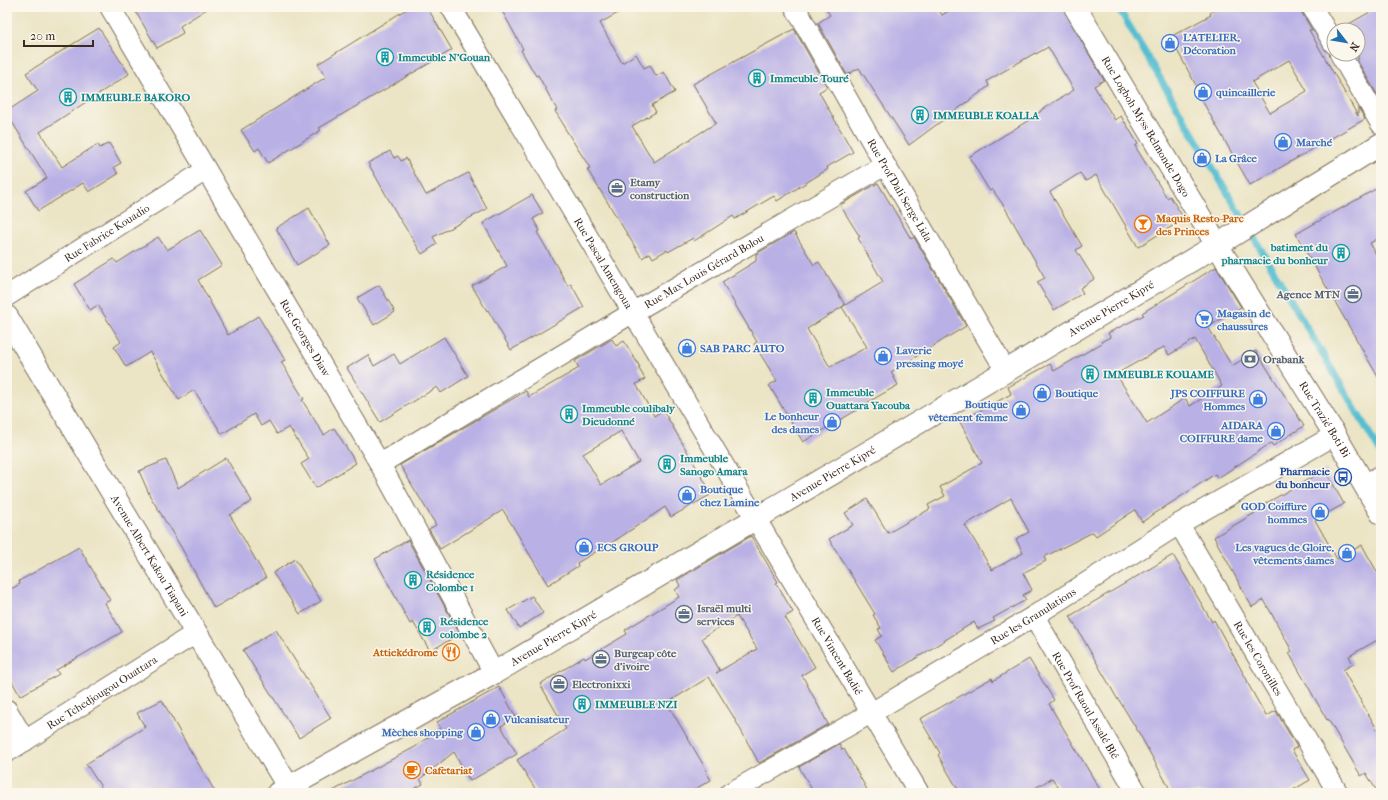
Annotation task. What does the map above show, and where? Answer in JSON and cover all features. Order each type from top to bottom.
[{"type":"street","name":"Rue Georges Diaw","points":[[110,7],[380,464],[494,673]]},
{"type":"street","name":"Rue Pascal Amengoua","points":[[451,7],[632,313],[756,518]]},
{"type":"street","name":"Rue Prof Dali Serge Lida","points":[[795,7],[885,165],[1006,371]]},
{"type":"street","name":"Rue Logboh Myss Belmonde Dogo","points":[[1075,7],[1217,245]]},
{"type":"street","points":[[1312,7],[1326,31]]},
{"type":"street","points":[[1345,62],[1381,124]]},
{"type":"street","name":"Avenue Pierre Kipré","points":[[286,791],[494,673],[1006,371],[1217,245],[1381,144]]},
{"type":"street","name":"Rue Max Louis Gérard Bolou","points":[[380,464],[632,313],[885,165]]},
{"type":"street","name":"Rue Fabrice Kouadio","points":[[7,296],[206,170]]},
{"type":"street","name":"Rue Trazié Boti Bi","points":[[1217,245],[1335,435],[1373,480],[1381,513]]},
{"type":"street","name":"Avenue Albert Kakou Tiapani","points":[[7,317],[196,633],[286,791]]},
{"type":"street","name":"Rue les Granulations","points":[[730,793],[870,713],[1034,616],[1180,524],[1335,435]]},
{"type":"street","name":"Rue Vincent Badié","points":[[756,518],[870,713],[919,793]]},
{"type":"street","name":"Rue les Coronilles","points":[[1180,524],[1338,793]]},
{"type":"street","name":"Rue Prof Raoul Assalé Blé","points":[[1034,616],[1137,793]]},
{"type":"street","name":"Rue Tchedjougou Ouattara","points":[[7,752],[196,633]]},
{"type":"street","points":[[7,710],[25,741]]},
{"type":"building","points":[[133,7],[210,7],[180,26],[183,33],[157,48]]},
{"type":"building","name":"Immeuble N’Gouan","points":[[410,7],[427,7],[452,50],[319,128],[321,130],[268,163],[259,148],[255,151],[241,130],[326,77],[318,64]]},
{"type":"building","points":[[500,7],[629,7],[600,23],[622,63],[636,54],[644,68],[650,65],[656,76],[664,72],[675,92],[652,105],[656,112],[632,126],[654,162],[716,123],[693,84],[794,29],[827,87],[819,92],[853,152],[827,167],[828,169],[777,201],[774,196],[735,219],[733,216],[694,241],[693,238],[668,252],[667,250],[653,258],[650,253],[642,258],[587,169],[590,168],[555,111],[557,110],[538,75],[536,76],[521,50],[523,49]]},
{"type":"building","points":[[825,7],[937,7],[942,15],[955,7],[1062,7],[1104,80],[1094,86],[1115,120],[1121,116],[1138,144],[1135,146],[1167,198],[1170,196],[1184,219],[1138,247],[1096,175],[1086,181],[1080,173],[1050,192],[1082,246],[1076,250],[1094,279],[1080,288],[1083,293],[1054,310],[1037,282],[1045,278],[1004,206],[992,189],[990,191],[989,190],[969,157],[1074,90],[1048,47],[987,81],[989,86],[909,145],[859,68],[847,75],[818,23],[830,15]]},
{"type":"building","points":[[1219,7],[1300,7],[1312,30],[1309,30],[1326,62],[1358,116],[1358,107],[1365,119],[1250,185],[1196,90],[1198,89],[1170,37],[1211,15],[1210,13]],"holes":[[[1289,60],[1307,91],[1270,113],[1252,82]]]},
{"type":"building","points":[[1381,7],[1381,101],[1358,62],[1366,62],[1366,22],[1352,22]]},
{"type":"building","points":[[99,28],[129,74],[40,132],[62,167],[98,144],[100,148],[109,143],[121,163],[114,167],[118,174],[89,192],[83,183],[38,211],[26,191],[47,178],[7,114],[7,111],[38,91],[26,73]]},
{"type":"building","points":[[390,151],[394,158],[398,156],[401,161],[406,158],[426,195],[468,173],[487,209],[433,237],[437,244],[422,254],[398,216],[368,163]]},
{"type":"building","points":[[878,183],[911,239],[914,237],[966,326],[891,372],[898,385],[803,442],[769,385],[777,381],[754,344],[757,342],[722,282],[756,261],[756,254],[794,232],[814,265],[819,262],[845,305],[807,329],[830,367],[867,347],[842,307],[883,282],[858,238],[860,237],[840,205]]},
{"type":"building","name":"batiment du pharmacie du bonheur","points":[[1381,186],[1381,237],[1370,243],[1381,263],[1381,382],[1296,234]]},
{"type":"building","points":[[532,195],[543,213],[533,219],[540,231],[537,232],[568,286],[571,284],[584,307],[511,350],[472,286],[507,266],[483,223]]},
{"type":"building","points":[[309,208],[330,245],[297,265],[276,228]]},
{"type":"building","points":[[200,230],[222,265],[198,280],[228,335],[258,316],[285,360],[281,362],[324,435],[334,428],[356,463],[316,488],[301,464],[309,459],[289,427],[277,434],[269,421],[261,426],[254,414],[222,434],[194,390],[179,400],[150,352],[126,367],[114,347],[121,342],[98,305],[90,310],[74,284],[114,259],[117,263],[158,237],[167,250]]},
{"type":"building","points":[[1216,267],[1241,307],[1208,327],[1232,366],[1256,351],[1304,426],[1273,446],[1271,443],[1218,478],[1215,474],[1142,522],[1135,510],[1096,536],[1093,532],[1044,557],[1046,561],[1023,573],[1032,590],[1023,595],[1026,600],[993,618],[995,621],[978,629],[974,622],[894,672],[875,640],[882,636],[878,629],[881,628],[873,615],[875,614],[829,539],[853,525],[845,513],[867,499],[888,533],[930,509],[928,505],[945,496],[940,487],[982,463],[960,422],[1011,394],[1008,387],[1050,364],[1054,371],[1102,343],[1101,342],[1110,337],[1108,333],[1144,315],[1142,313]],"holes":[[[1195,339],[1222,386],[1190,406],[1185,398],[1147,423],[1116,374],[1164,347],[1169,355]],[[1011,498],[1029,532],[1016,539],[1023,553],[992,570],[965,525]]]},
{"type":"building","points":[[379,285],[395,312],[374,325],[357,298]]},
{"type":"building","points":[[444,337],[468,376],[441,393],[437,387],[380,422],[347,368],[368,355],[374,366],[394,354],[400,364]]},
{"type":"building","points":[[612,339],[616,346],[624,341],[640,367],[638,367],[645,379],[636,384],[654,416],[663,410],[712,494],[671,517],[665,507],[619,538],[577,563],[578,566],[548,585],[503,510],[440,549],[429,529],[436,525],[400,465],[526,391],[529,397],[579,368],[575,361]],"holes":[[[621,431],[639,462],[601,485],[583,454]]]},
{"type":"building","points":[[226,458],[252,501],[230,515],[266,578],[214,608],[181,547],[150,496],[139,471],[166,460],[178,488]]},
{"type":"building","points":[[1325,470],[1344,504],[1315,520],[1337,559],[1362,545],[1381,579],[1381,638],[1349,656],[1353,664],[1343,670],[1381,736],[1381,793],[1378,793],[1366,773],[1361,776],[1289,653],[1292,651],[1264,600],[1252,607],[1214,537],[1255,513],[1254,510]]},
{"type":"building","points":[[751,536],[778,582],[776,583],[793,612],[785,617],[815,667],[802,675],[828,724],[759,763],[709,677],[667,703],[711,780],[688,793],[538,793],[517,760],[566,729],[540,684],[584,657],[585,659],[627,634],[625,630],[679,597],[675,590],[680,586],[677,580]],"holes":[[[737,616],[757,649],[720,671],[702,638]]]},
{"type":"building","name":"Résidence Colombe 1","points":[[408,540],[460,634],[430,651],[413,622],[410,624],[375,559]]},
{"type":"building","points":[[79,547],[110,600],[105,603],[122,632],[56,670],[59,674],[20,696],[7,672],[7,591],[20,584],[19,581]]},
{"type":"building","points":[[1173,555],[1212,622],[1214,620],[1266,716],[1276,711],[1297,747],[1292,750],[1310,780],[1288,793],[1172,793],[1139,733],[1118,700],[1070,616]]},
{"type":"building","points":[[295,559],[321,601],[300,614],[273,573]]},
{"type":"building","points":[[532,596],[543,613],[519,628],[508,610]]},
{"type":"building","points":[[276,630],[331,718],[299,738],[243,650]]},
{"type":"building","points":[[1029,659],[1054,700],[1049,704],[1102,793],[1062,793],[1052,778],[1027,793],[960,793],[938,755],[940,753],[920,719],[992,678],[993,681]]},
{"type":"building","points":[[499,687],[516,717],[501,726],[517,754],[470,781],[454,752],[420,779],[423,784],[406,793],[329,793],[415,747],[440,728],[437,722]]},
{"type":"building","points":[[162,700],[216,793],[105,793],[86,764],[145,727],[137,713]]},
{"type":"building","points":[[839,744],[842,750],[844,749],[869,793],[814,793],[799,767]]},
{"type":"waterway","points":[[1118,7],[1381,453]]},
{"type":"place","name":"L'ATELIER, Décoration","points":[[1170,43]]},
{"type":"place","name":"Immeuble N’Gouan","points":[[385,57]]},
{"type":"place","name":"Immeuble Touré","points":[[757,78]]},
{"type":"place","name":"quincaillerie","points":[[1203,92]]},
{"type":"place","name":"IMMEUBLE BAKORO","points":[[68,97]]},
{"type":"place","name":"IMMEUBLE KOALLA","points":[[920,115]]},
{"type":"place","name":"Marché","points":[[1283,142]]},
{"type":"place","name":"La Grâce","points":[[1202,158]]},
{"type":"place","name":"Etamy construction","points":[[617,188]]},
{"type":"place","name":"Maquis Resto-Parc des Princes","points":[[1143,224]]},
{"type":"place","name":"batiment du pharmacie du bonheur","points":[[1341,253]]},
{"type":"place","name":"Agence MTN","points":[[1353,294]]},
{"type":"place","name":"Magasin de chaussures","points":[[1204,319]]},
{"type":"place","name":"SAB PARC AUTO","points":[[687,348]]},
{"type":"place","name":"Laverie pressing moyé","points":[[883,356]]},
{"type":"place","name":"Orabank","points":[[1250,359]]},
{"type":"place","name":"IMMEUBLE KOUAME","points":[[1090,374]]},
{"type":"place","name":"Boutique","points":[[1042,393]]},
{"type":"place","name":"Immeuble Ouattara Yacouba","points":[[813,398]]},
{"type":"place","name":"JPS COIFFURE Hommes","points":[[1258,399]]},
{"type":"place","name":"Boutique vêtement femme","points":[[1021,410]]},
{"type":"place","name":"Immeuble coulibaly Dieudonné","points":[[569,414]]},
{"type":"place","name":"Le bonheur des dames","points":[[832,422]]},
{"type":"place","name":"AIDARA COIFFURE dame","points":[[1276,431]]},
{"type":"place","name":"Immeuble Sanogo Amara","points":[[667,464]]},
{"type":"place","name":"Pharmacie du bonheur","points":[[1343,477]]},
{"type":"place","name":"Boutique chez Lamine","points":[[687,495]]},
{"type":"place","name":"GOD Coiffure hommes","points":[[1320,512]]},
{"type":"place","name":"ECS GROUP","points":[[584,547]]},
{"type":"place","name":"Les vagues de Gloire, vêtements dames","points":[[1347,553]]},
{"type":"place","name":"Résidence Colombe 1","points":[[413,580]]},
{"type":"place","name":"Israël multi services","points":[[684,614]]},
{"type":"place","name":"Résidence colombe 2","points":[[427,627]]},
{"type":"place","name":"Attiekédrome","points":[[451,652]]},
{"type":"place","name":"Burgeap côte d'ivoire","points":[[601,659]]},
{"type":"place","name":"Electronixxi","points":[[559,684]]},
{"type":"place","name":"IMMEUBLE NZI","points":[[582,704]]},
{"type":"place","name":"Vulcanisateur","points":[[491,719]]},
{"type":"place","name":"Mèches shopping","points":[[476,732]]},
{"type":"place","name":"Cafetariat","points":[[412,770]]}]
